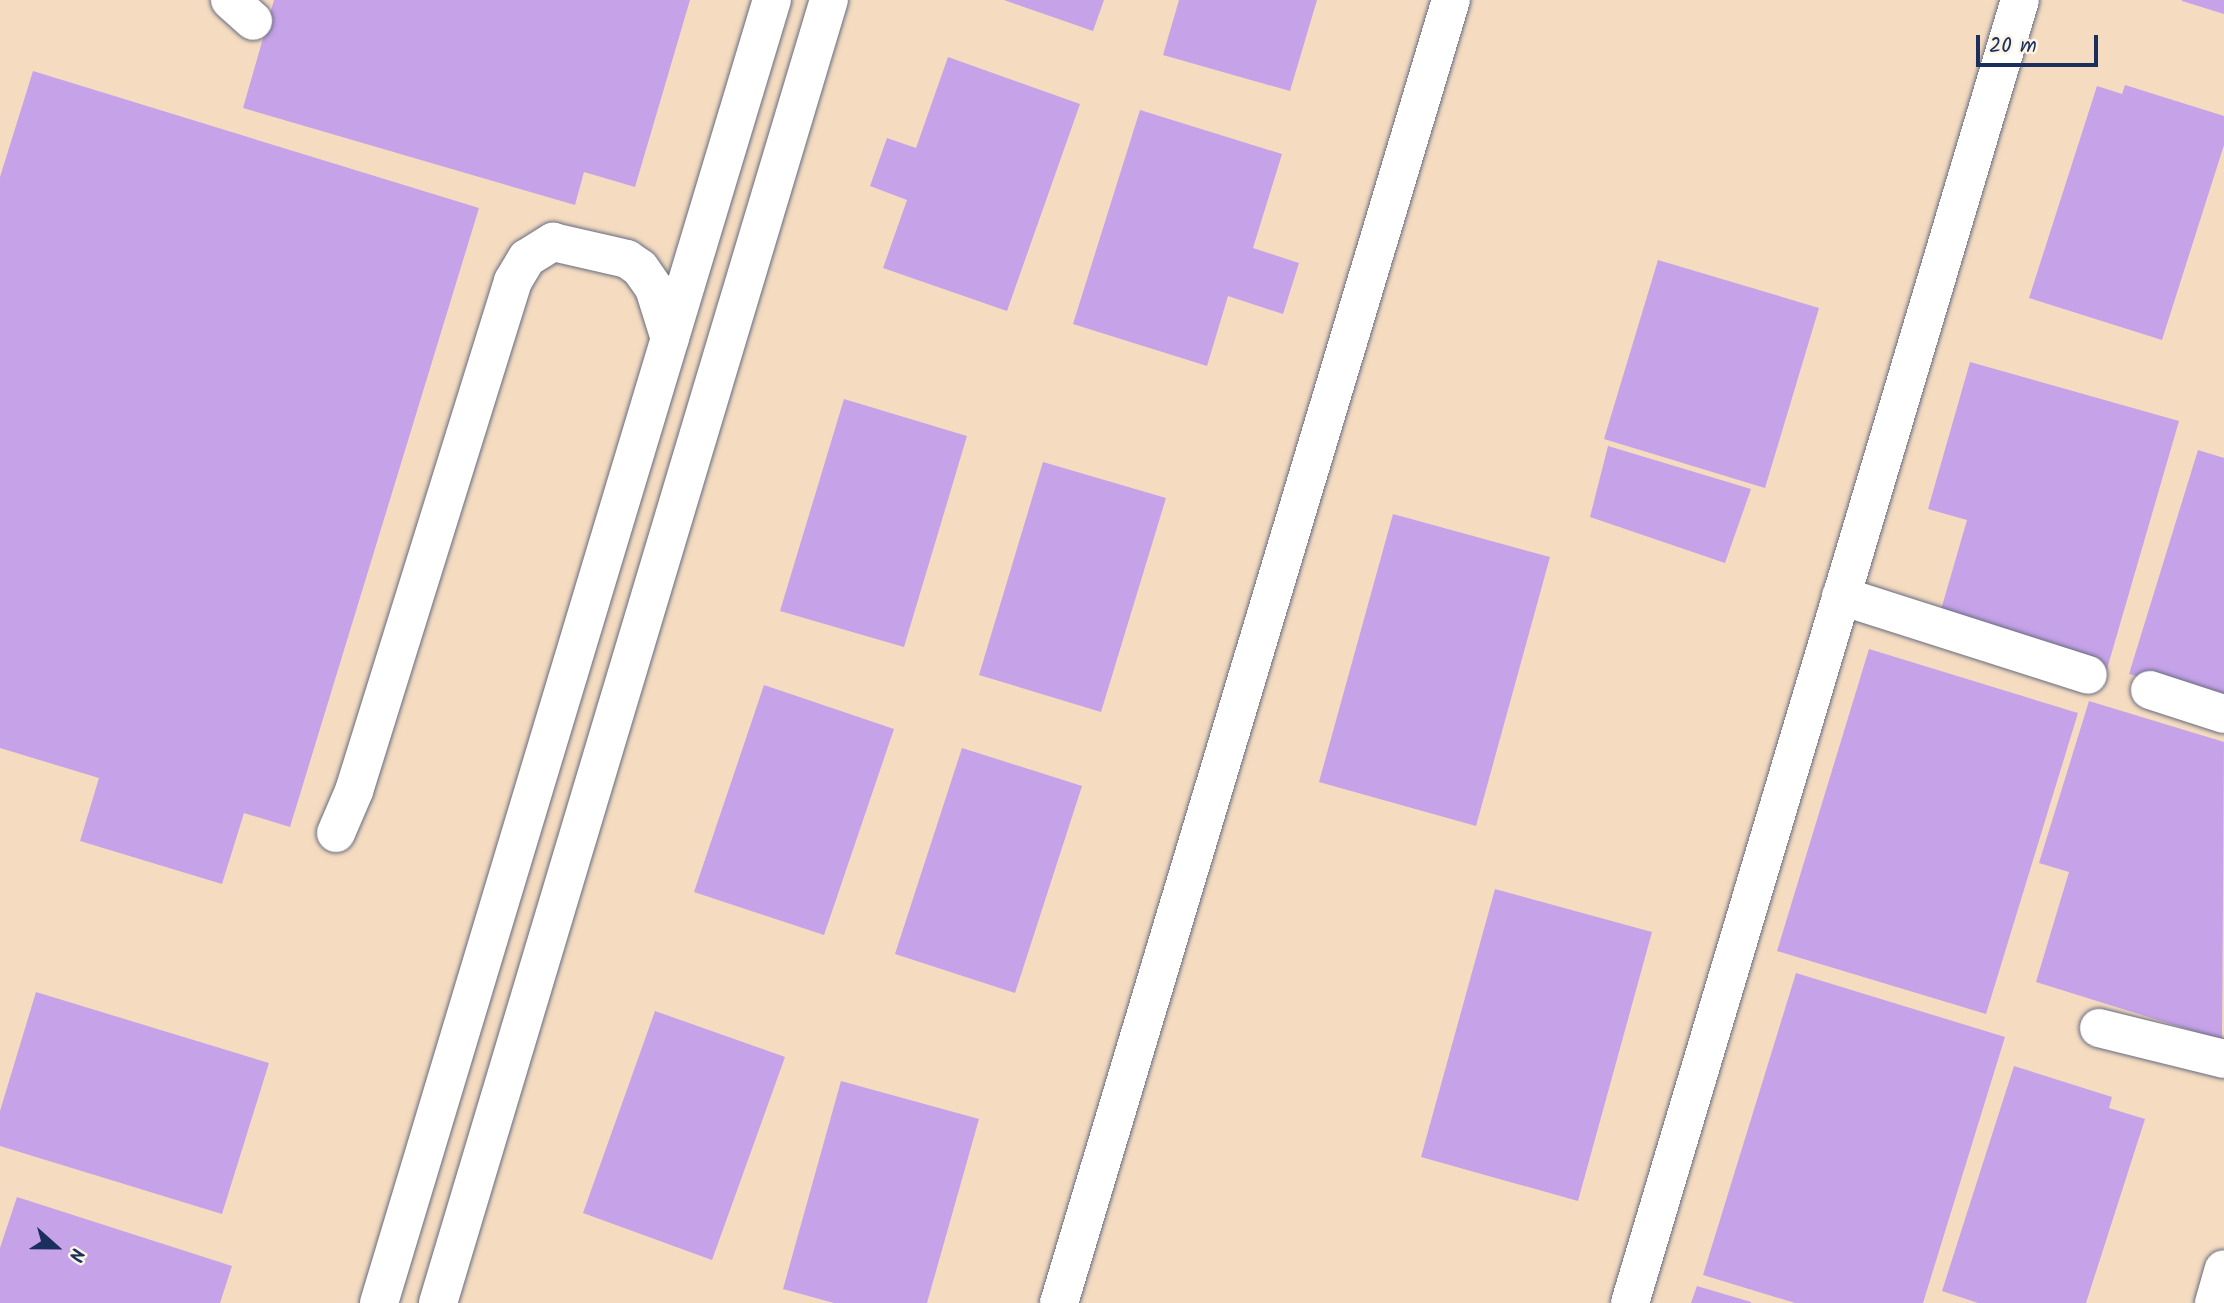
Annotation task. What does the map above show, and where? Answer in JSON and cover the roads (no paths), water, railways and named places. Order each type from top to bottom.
[{"type":"street","points":[[379,1303],[772,0]]},
{"type":"street","points":[[438,1303],[830,0]]},
{"type":"street","points":[[1059,1303],[1451,0]]},
{"type":"street","points":[[1630,1303],[2020,0]]},
{"type":"street","points":[[336,833],[354,792],[513,281],[527,258],[553,242],[627,259],[640,268],[654,288],[670,339]]},
{"type":"street","points":[[1841,596],[2088,675]]},
{"type":"street","points":[[2150,690],[2224,714]]},
{"type":"street","points":[[2099,1028],[2224,1059]]},
{"type":"street","points":[[2214,1303],[2224,1269]]}]
